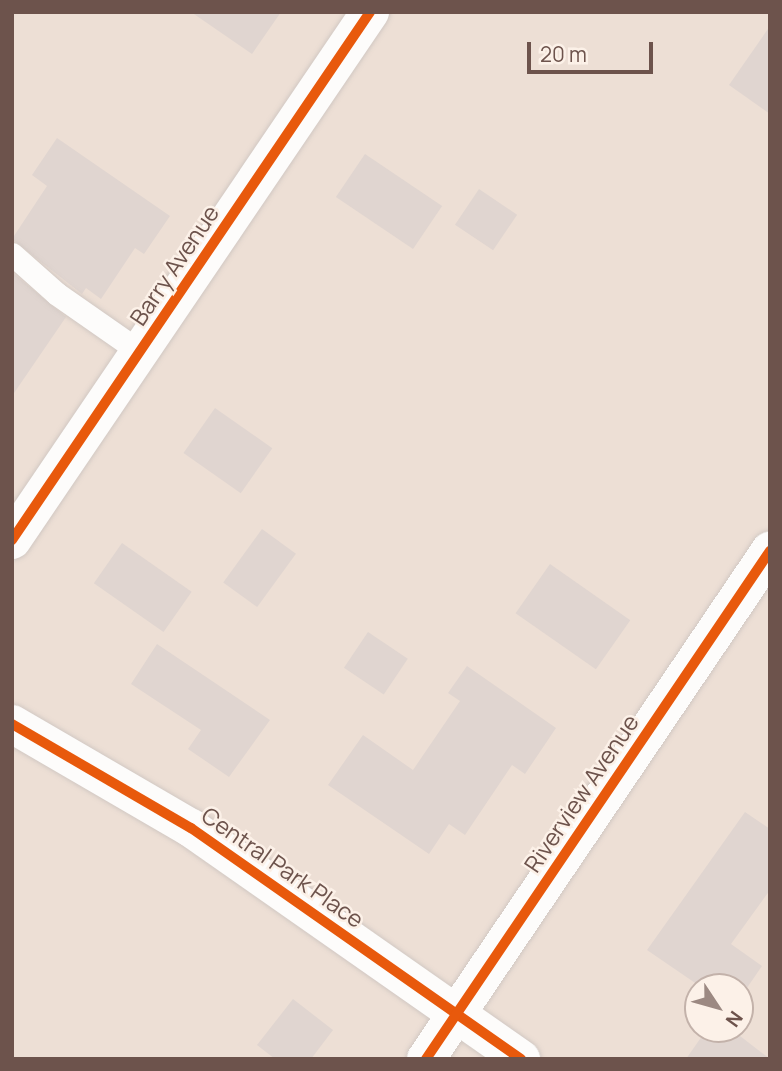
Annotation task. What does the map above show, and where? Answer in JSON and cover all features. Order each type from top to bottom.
[{"type":"street","name":"Barry Avenue","points":[[12,540],[370,12]]},
{"type":"street","name":"Riverview Avenue","points":[[426,1059],[770,551]]},
{"type":"street","name":"Central Park Place","points":[[12,724],[191,828],[521,1059]]},
{"type":"lane","points":[[12,254],[57,294],[140,352]]},
{"type":"shaded area","points":[[12,12],[356,12],[12,524]]},
{"type":"shaded area","points":[[386,12],[770,12],[770,1059],[12,1059],[12,565]]},
{"type":"building","points":[[191,12],[281,12],[252,54]]},
{"type":"building","points":[[770,26],[770,114],[729,85]]},
{"type":"building","points":[[57,138],[170,216],[144,254],[135,248],[101,299],[86,288],[82,294],[12,239],[47,186],[32,175]]},
{"type":"building","points":[[365,154],[442,206],[413,249],[336,197]]},
{"type":"building","points":[[479,189],[517,215],[493,250],[455,225]]},
{"type":"building","points":[[14,274],[66,317],[12,396],[12,276]]},
{"type":"building","points":[[215,408],[272,448],[241,493],[183,453]]},
{"type":"building","points":[[262,529],[296,554],[257,607],[223,582]]},
{"type":"building","points":[[122,543],[192,592],[164,632],[94,583]]},
{"type":"building","points":[[550,564],[630,620],[596,669],[516,613]]},
{"type":"building","points":[[368,632],[408,659],[384,694],[344,668]]},
{"type":"building","points":[[157,644],[270,720],[229,777],[188,749],[201,730],[131,684]]},
{"type":"building","points":[[467,666],[556,728],[525,774],[512,765],[465,835],[449,824],[429,854],[328,785],[363,735],[413,770],[460,701],[448,693]]},
{"type":"building","points":[[745,812],[770,829],[770,890],[731,944],[762,966],[754,978],[754,973],[684,973],[684,975],[647,950]]},
{"type":"building","points":[[293,999],[333,1030],[311,1059],[275,1059],[257,1045]]},
{"type":"building","points":[[697,1043],[749,1043],[770,1059],[686,1059]]},
{"type":"cycle path","points":[[12,540],[370,12]]},
{"type":"cycle path","points":[[426,1059],[770,551]]},
{"type":"cycle path","points":[[12,724],[191,828],[521,1059]]}]
